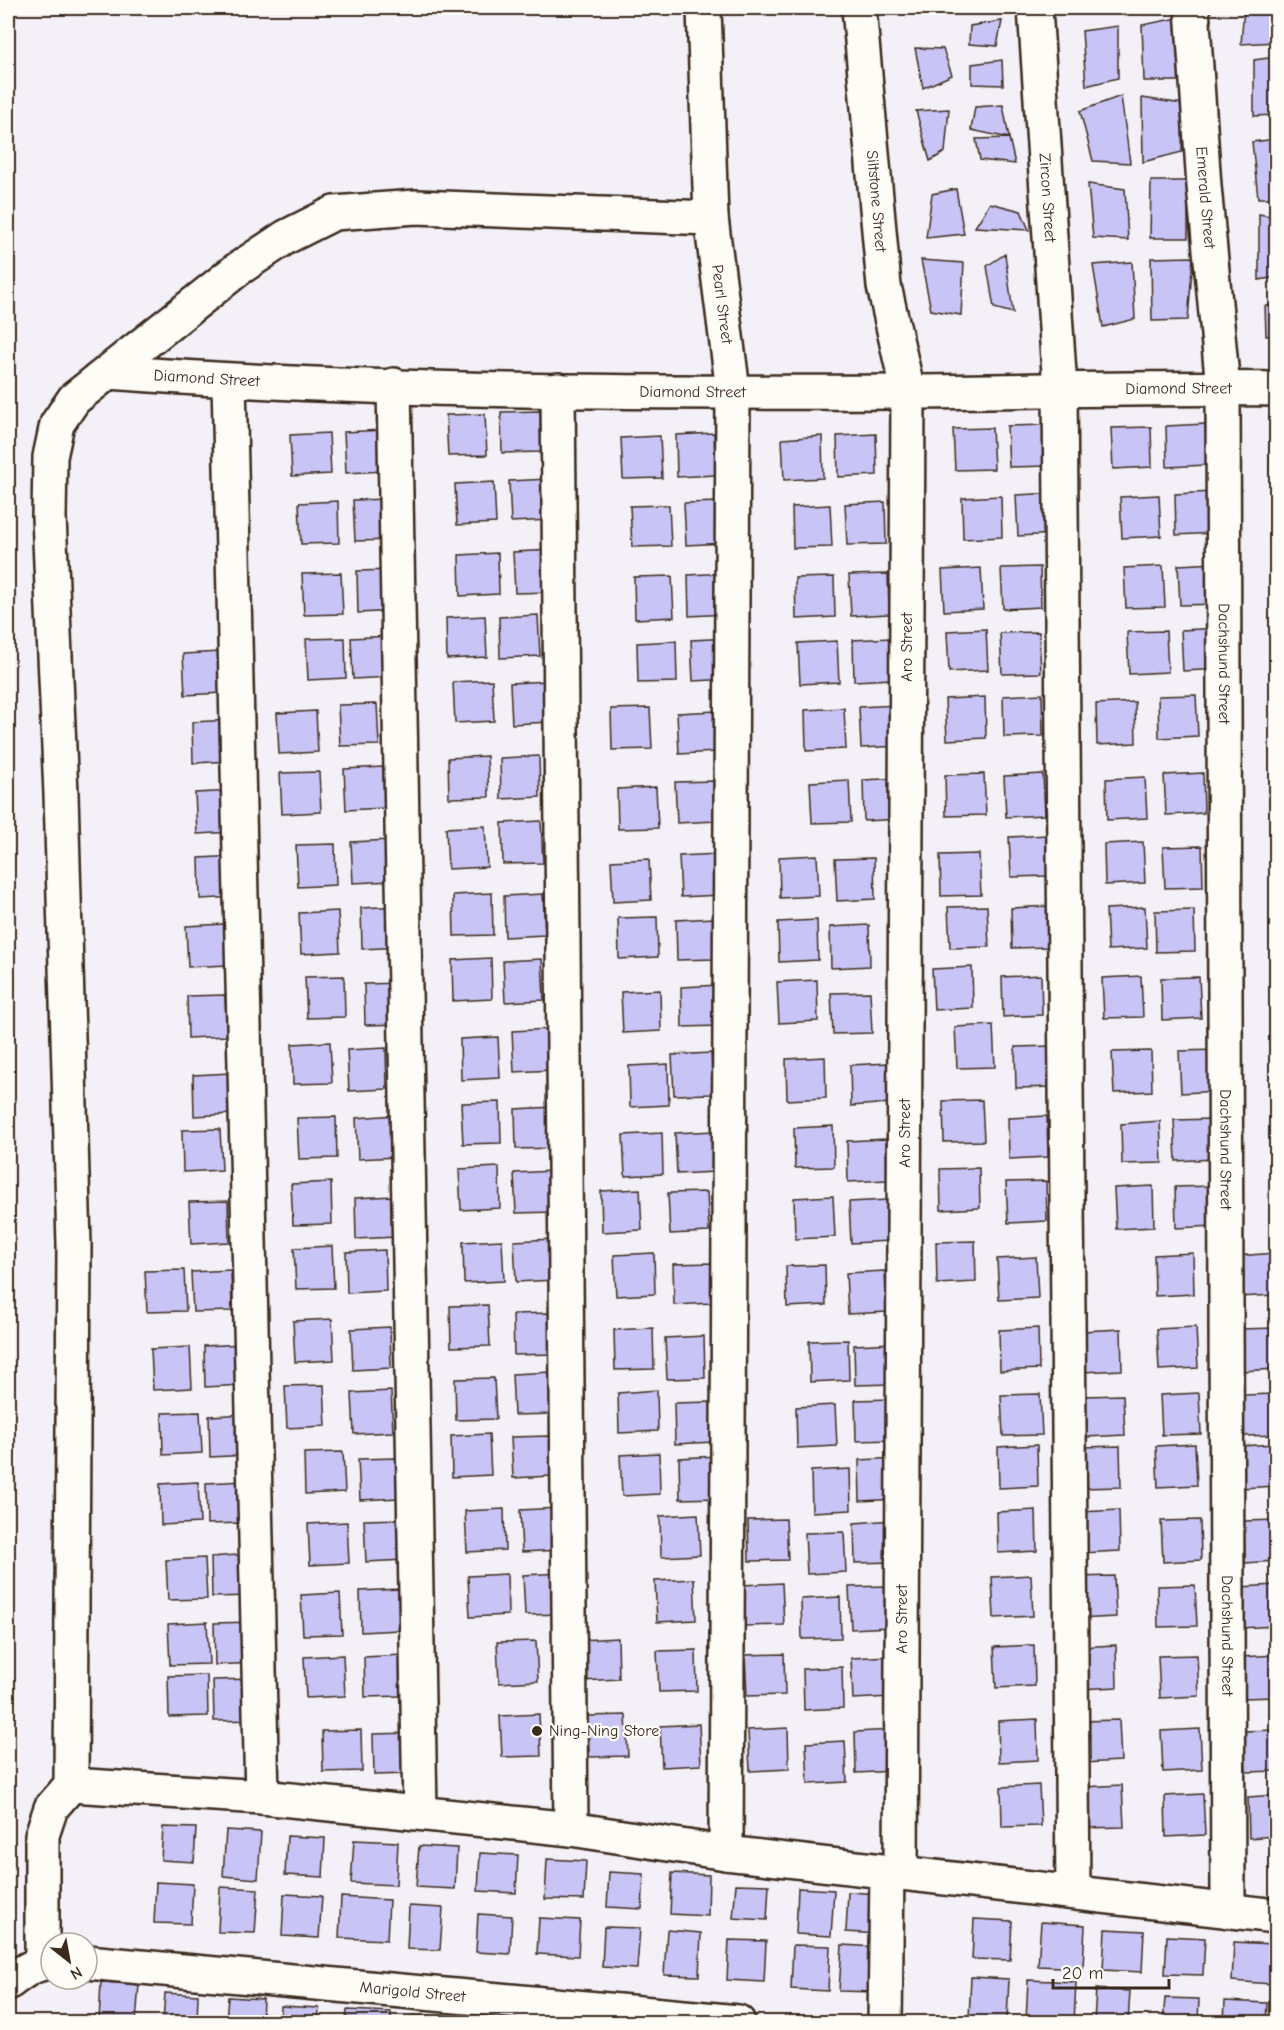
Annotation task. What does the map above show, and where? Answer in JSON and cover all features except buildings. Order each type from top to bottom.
[{"type":"street","name":"Pearl Street","points":[[704,8],[711,218],[733,391],[726,1853]]},
{"type":"street","name":"Siltstone Street","points":[[859,8],[884,286],[908,392]]},
{"type":"street","name":"Zircon Street","points":[[1035,8],[1060,389],[1074,1891]]},
{"type":"street","name":"Emerald Street","points":[[1192,8],[1204,186],[1223,388]]},
{"type":"street","points":[[45,1931],[42,1835],[51,1808],[71,1785],[74,1244],[61,794],[49,517],[50,457],[57,424],[74,399],[238,269],[286,237],[334,213],[416,207],[711,218]]},
{"type":"street","name":"Diamond Street","points":[[109,372],[229,381],[558,390],[908,392],[1276,389]]},
{"type":"street","points":[[229,381],[262,1797]]},
{"type":"street","points":[[394,385],[420,1812]]},
{"type":"street","name":"Dachshund Street","points":[[1223,388],[1228,1911]]},
{"type":"street","points":[[558,390],[571,1829]]},
{"type":"street","name":"Aro Street","points":[[885,2022],[894,1873],[908,392]]},
{"type":"street","points":[[71,1785],[262,1797],[420,1812],[571,1829],[726,1853],[1074,1891],[1276,1916]]},
{"type":"street","name":"Marigold Street","points":[[99,1963],[738,2022]]},
{"type":"street","points":[[8,1983],[39,1966]]},
{"type":"place","name":"Ning-Ning Store","points":[[537,1731]]}]
